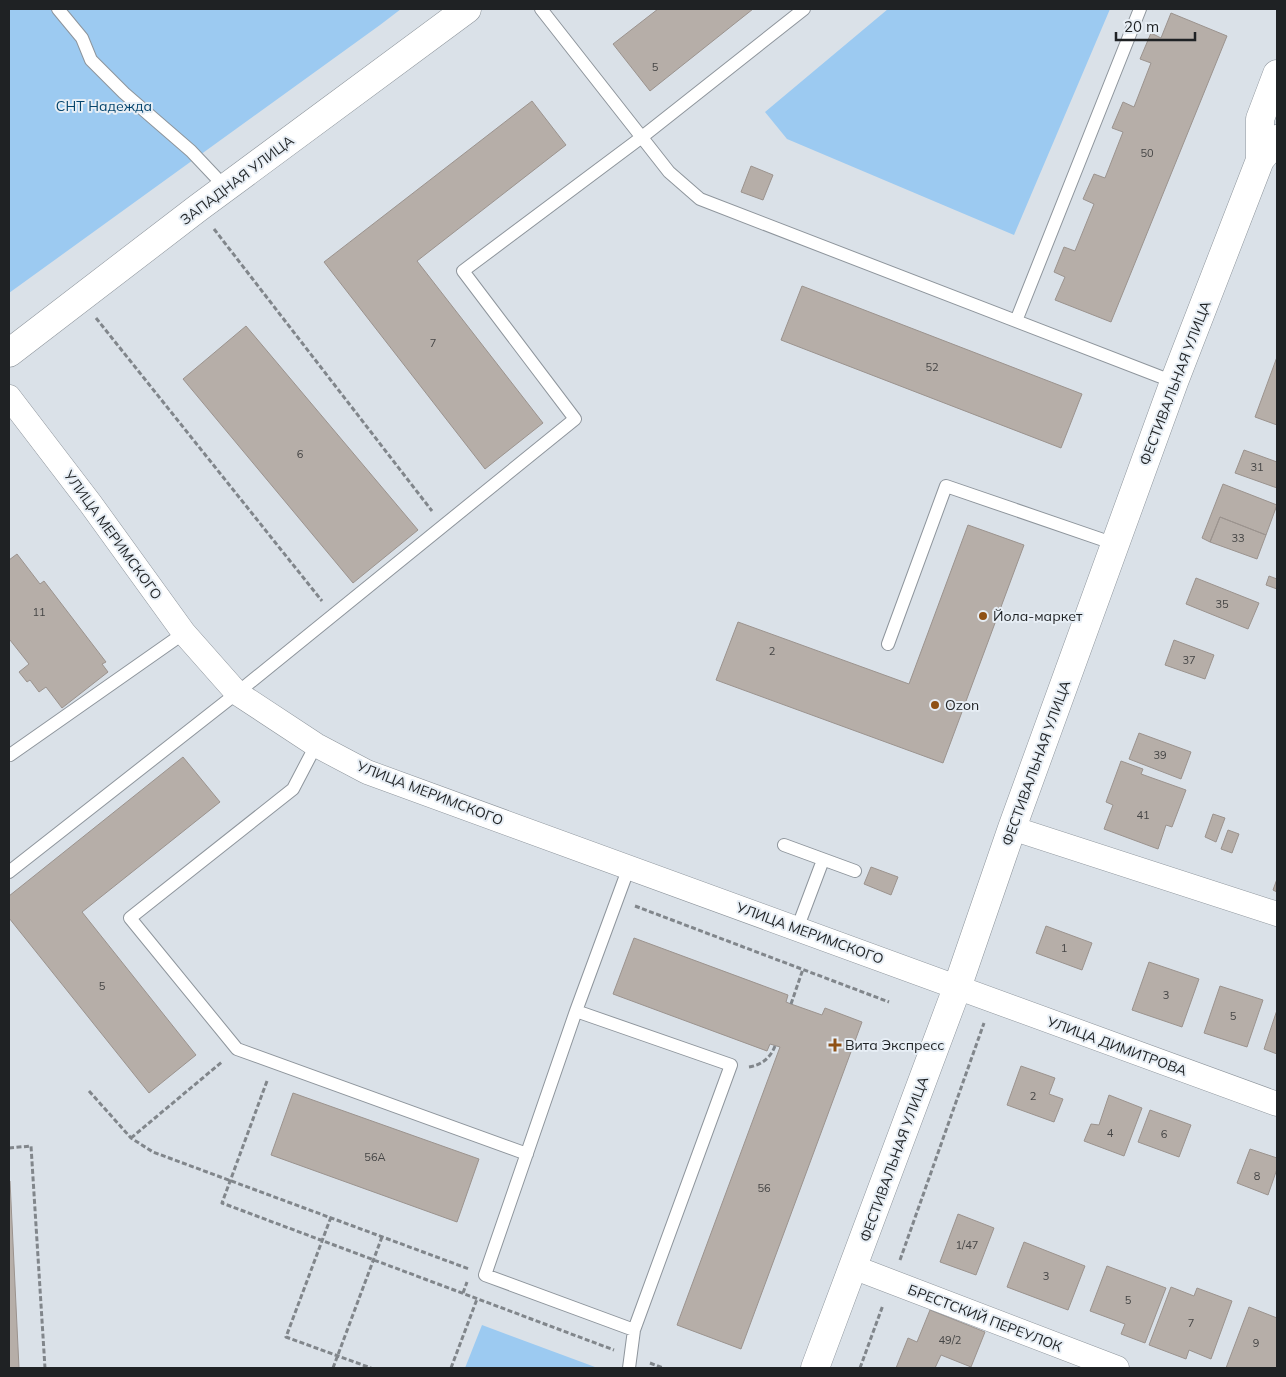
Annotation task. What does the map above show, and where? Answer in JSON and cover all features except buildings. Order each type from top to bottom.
[{"type":"street","name":"ЗАПАДНАЯ УЛИЦА","points":[[9,353],[198,208],[467,9]]},
{"type":"street","name":"ФЕСТИВАЛЬНАЯ УЛИЦА","points":[[1269,163],[1260,119],[1277,74]]},
{"type":"street","name":"ФЕСТИВАЛЬНАЯ УЛИЦА","points":[[815,1368],[957,988],[1012,828],[1174,382],[1269,163],[1277,139]]},
{"type":"street","name":"УЛИЦА МЕРИМСКОГО","points":[[9,397],[90,503],[184,633],[236,693],[316,746],[367,772],[957,988]]},
{"type":"street","points":[[1012,828],[1277,914]]},
{"type":"street","name":"УЛИЦА ДИМИТРОВА","points":[[957,988],[1277,1104]]},
{"type":"street","name":"БРЕСТСКИЙ ПЕРЕУЛОК","points":[[854,1267],[1117,1368]]},
{"type":"lane","points":[[58,9],[82,38],[91,60],[124,93],[191,151],[226,188]]},
{"type":"lane","points":[[542,9],[669,172],[700,199],[1174,382]]},
{"type":"lane","points":[[9,872],[236,693],[574,419],[463,271],[642,137],[804,9]]},
{"type":"lane","points":[[1016,321],[1140,9]]},
{"type":"lane","points":[[888,644],[946,486],[1115,544]]},
{"type":"lane","points":[[9,754],[10,756],[184,633]]},
{"type":"lane","points":[[316,746],[293,790],[130,918],[237,1049],[527,1154]]},
{"type":"lane","points":[[784,845],[855,870]]},
{"type":"lane","points":[[797,929],[823,860]]},
{"type":"lane","points":[[629,867],[576,1011],[486,1275],[634,1330]]},
{"type":"lane","points":[[576,1011],[731,1065],[634,1330],[629,1362]]},
{"type":"path","points":[[198,208],[444,525]]},
{"type":"path","points":[[80,298],[333,615]]},
{"type":"path","points":[[617,899],[890,1002]]},
{"type":"path","points":[[791,1004],[804,969]]},
{"type":"path","points":[[860,1368],[993,1000]]},
{"type":"path","points":[[731,1065],[742,1068],[754,1066],[768,1058],[775,1046]]},
{"type":"path","points":[[131,1138],[237,1049]]},
{"type":"path","points":[[274,1063],[222,1203],[477,1299],[629,1362],[663,1368]]},
{"type":"path","points":[[89,1091],[131,1138],[153,1152],[486,1275]]},
{"type":"path","points":[[9,1148],[31,1146],[45,1368]]},
{"type":"path","points":[[331,1217],[286,1337],[371,1368]]},
{"type":"path","points":[[333,1368],[382,1236]]},
{"type":"path","points":[[451,1368],[477,1299]]},
{"type":"green space","name":"СНТ Надежда","points":[[9,9],[401,9],[9,293]]},
{"type":"green space","points":[[888,9],[1110,9],[1014,235],[787,139],[765,112]]},
{"type":"green space","points":[[482,1325],[595,1367],[465,1368]]},
{"type":"place","name":"Йола-маркет","points":[[983,616]]},
{"type":"place","name":"Ozon","points":[[935,705]]},
{"type":"place","name":"Вита Экспресс","points":[[835,1045]]}]
